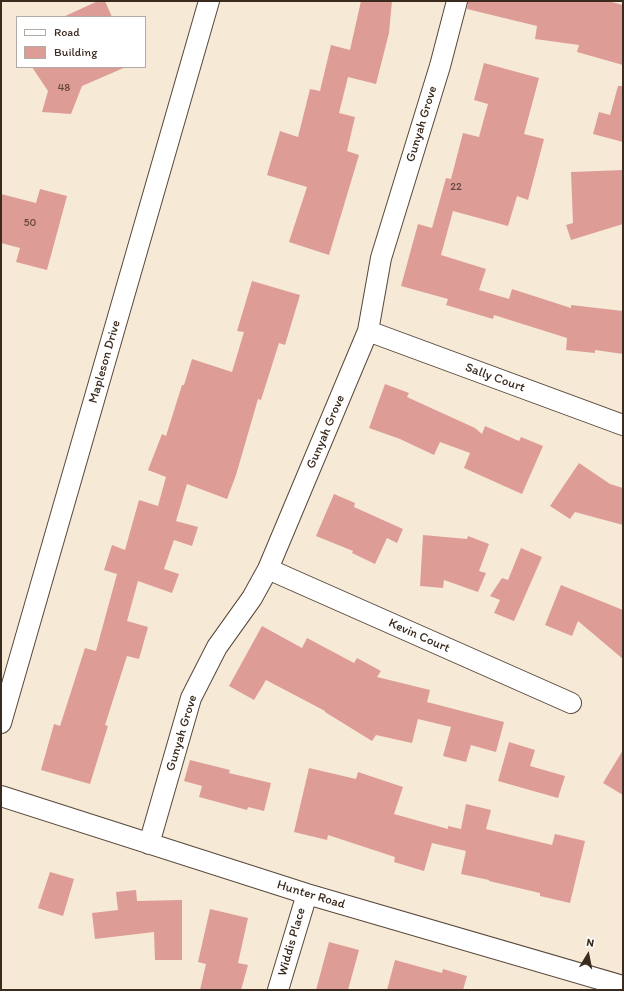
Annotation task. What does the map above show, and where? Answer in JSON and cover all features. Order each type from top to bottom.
[{"type":"street","name":"Mapleson Drive","points":[[1,722],[209,1]]},
{"type":"street","name":"Gunyah Grove","points":[[149,844],[191,698],[217,647],[252,598],[268,570],[368,331],[381,258],[440,66],[457,1]]},
{"type":"street","name":"Sally Court","points":[[368,331],[623,425]]},
{"type":"street","name":"Kevin Court","points":[[268,570],[571,703]]},
{"type":"street","name":"Hunter Road","points":[[1,796],[307,894],[623,986]]},
{"type":"street","name":"Widdis Place","points":[[278,990],[307,894]]},
{"type":"building","points":[[98,1],[105,1],[112,16],[65,16]]},
{"type":"building","points":[[361,1],[392,1],[389,33],[376,84],[348,77],[339,113],[355,117],[347,151],[359,155],[329,255],[289,242],[307,187],[267,175],[280,131],[298,137],[310,89],[320,91],[331,45],[350,50]]},
{"type":"building","points":[[468,1],[608,1],[623,5],[623,65],[577,52],[579,45],[535,39],[537,26],[467,9]]},
{"type":"building","points":[[484,63],[539,78],[524,134],[544,139],[528,200],[517,196],[508,226],[453,211],[441,255],[486,269],[479,290],[509,299],[512,289],[571,308],[571,305],[623,311],[623,354],[595,350],[595,353],[566,350],[567,338],[494,315],[493,319],[446,305],[448,299],[401,286],[418,224],[432,228],[446,178],[451,179],[463,133],[479,137],[488,104],[474,100]]},
{"type":"building","points":[[33,68],[124,68],[82,86],[71,114],[42,112],[48,91]]},
{"type":"building","points":[[618,86],[623,86],[623,142],[593,134],[599,112],[610,115]]},
{"type":"building","points":[[623,170],[623,224],[571,240],[566,225],[573,223],[571,172]]},
{"type":"building","points":[[40,189],[67,196],[47,270],[16,262],[20,248],[1,243],[1,194],[36,203]]},
{"type":"building","points":[[252,281],[300,295],[285,345],[279,343],[261,400],[258,399],[236,475],[227,499],[187,484],[176,521],[198,527],[192,546],[174,540],[164,569],[179,574],[172,593],[138,581],[127,621],[148,627],[139,659],[127,656],[105,725],[108,726],[90,784],[41,770],[54,724],[60,726],[85,648],[96,651],[117,574],[104,570],[112,545],[125,550],[139,500],[158,506],[166,477],[148,470],[162,434],[166,436],[192,359],[232,372],[244,332],[237,331]]},
{"type":"building","points":[[385,384],[409,393],[407,397],[475,428],[482,434],[485,426],[519,441],[521,437],[543,446],[522,494],[464,468],[470,453],[440,442],[434,455],[400,439],[369,428]]},
{"type":"building","points":[[579,463],[610,484],[623,488],[623,525],[575,512],[570,519],[550,506]]},
{"type":"building","points":[[334,494],[355,503],[354,507],[403,529],[397,543],[387,538],[375,564],[352,553],[353,551],[316,536]]},
{"type":"building","points":[[423,535],[467,539],[468,536],[489,544],[479,571],[486,573],[478,592],[444,580],[443,588],[420,586]]},
{"type":"building","points":[[521,548],[542,557],[514,621],[494,613],[500,600],[490,596],[502,578],[508,580]]},
{"type":"building","points":[[561,585],[623,610],[623,659],[578,621],[572,636],[545,625]]},
{"type":"building","points":[[262,626],[302,648],[307,638],[354,663],[357,658],[381,671],[377,677],[430,690],[427,702],[504,722],[496,752],[471,745],[466,762],[443,756],[451,727],[418,719],[412,743],[376,735],[372,741],[325,711],[266,680],[254,700],[229,686]]},
{"type":"building","points":[[509,742],[535,750],[530,766],[565,776],[558,798],[498,781]]},
{"type":"building","points":[[623,750],[623,795],[603,783]]},
{"type":"building","points":[[190,760],[230,770],[229,773],[271,783],[264,811],[248,807],[247,810],[199,797],[202,786],[184,781]]},
{"type":"building","points":[[309,768],[356,779],[358,772],[403,787],[394,814],[448,829],[448,826],[461,829],[466,804],[491,810],[486,829],[552,845],[555,834],[585,841],[570,903],[540,896],[540,893],[461,874],[466,851],[432,843],[424,871],[394,862],[395,857],[328,835],[327,840],[294,832]]},
{"type":"building","points":[[50,872],[74,879],[63,916],[38,908]]},
{"type":"building","points":[[136,890],[137,901],[182,900],[182,960],[155,960],[154,932],[95,939],[92,913],[118,910],[116,892]]},
{"type":"building","points":[[210,909],[248,918],[238,963],[248,965],[241,990],[200,990],[206,964],[198,962]]},
{"type":"building","points":[[329,942],[359,950],[348,990],[316,990]]},
{"type":"building","points":[[395,960],[442,973],[443,969],[467,976],[463,990],[387,990]]}]
